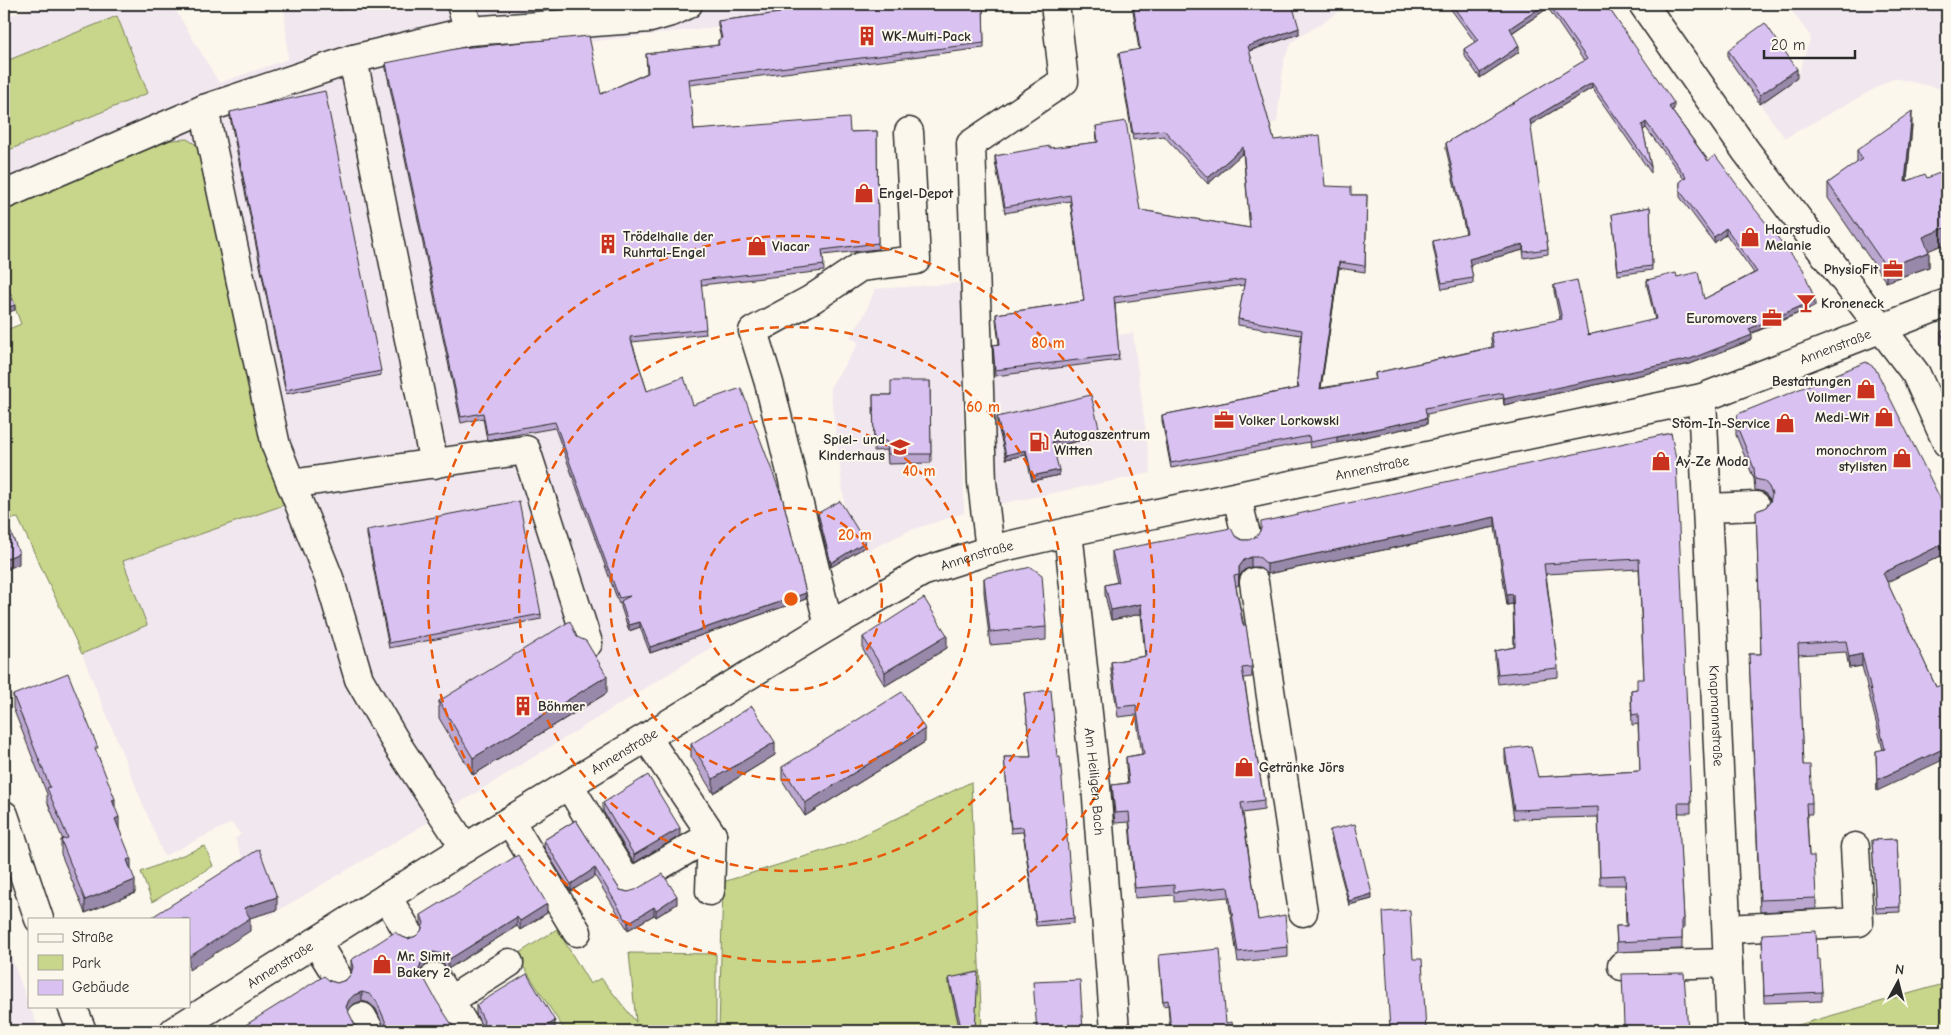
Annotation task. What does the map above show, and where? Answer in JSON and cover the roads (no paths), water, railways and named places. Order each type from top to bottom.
[{"type":"street","points":[[462,4],[469,32]]},
{"type":"street","points":[[4,195],[204,109],[353,59],[469,32],[650,18],[674,11],[688,4]]},
{"type":"street","points":[[990,550],[982,482],[971,144],[1064,81],[1055,4]]},
{"type":"street","points":[[1643,4],[1746,151],[1916,374],[1947,443]]},
{"type":"street","points":[[353,59],[434,464]]},
{"type":"street","points":[[204,109],[276,446],[329,578],[359,679],[398,746],[465,848]]},
{"type":"street","points":[[829,626],[769,383],[753,331],[812,299],[860,266],[916,260],[909,132]]},
{"type":"street","name":"Annenstraße","points":[[174,1031],[465,848],[829,626],[922,572],[990,550],[1068,532],[1702,398],[1947,303]]},
{"type":"street","name":"Knapmannstraße","points":[[1702,398],[1731,1031]]},
{"type":"street","points":[[292,484],[526,450],[588,643]]},
{"type":"street","points":[[1237,497],[1246,535]]},
{"type":"street","points":[[1708,508],[1756,506]]},
{"type":"street","name":"Am Heiligen Bach","points":[[1068,532],[1096,786],[1115,1031]]},
{"type":"street","points":[[1254,582],[1303,912]]},
{"type":"street","points":[[647,738],[712,835],[710,891]]},
{"type":"street","points":[[569,785],[628,884],[712,835]]},
{"type":"street","points":[[4,815],[39,918]]},
{"type":"street","points":[[510,821],[577,932]]},
{"type":"street","points":[[1727,929],[1859,922],[1855,847]]},
{"type":"street","points":[[387,897],[408,932]]},
{"type":"street","points":[[316,942],[338,976]]},
{"type":"street","points":[[450,1001],[509,963]]},
{"type":"street","points":[[1622,966],[1728,963]]},
{"type":"street","points":[[435,977],[468,1031]]},
{"type":"street","points":[[73,1008],[82,1031]]},
{"type":"place","name":"WK-Multi-Pack","points":[[867,36]]},
{"type":"place","name":"Engel-Depot","points":[[864,193]]},
{"type":"place","name":"Haarstudio Melanie","points":[[1750,237]]},
{"type":"place","name":"Trödelhalle der Ruhrtal-Engel","points":[[608,244]]},
{"type":"place","name":"Viacar","points":[[757,246]]},
{"type":"place","name":"PhysioFit","points":[[1893,269]]},
{"type":"place","name":"Kroneneck","points":[[1806,303]]},
{"type":"place","name":"Euromovers","points":[[1772,318]]},
{"type":"place","name":"Bestattungen Vollmer","points":[[1866,389]]},
{"type":"place","name":"Medi-Wit","points":[[1884,417]]},
{"type":"place","name":"Volker Lorkowski","points":[[1224,420]]},
{"type":"place","name":"Stom-In-Service","points":[[1785,423]]},
{"type":"place","name":"Autogaszentrum Witten","points":[[1039,442]]},
{"type":"place","name":"Spiel- und Kinderhaus","points":[[900,447]]},
{"type":"place","name":"monochrom stylisten","points":[[1902,458]]},
{"type":"place","name":"Ay-Ze Moda","points":[[1661,461]]},
{"type":"place","name":"Böhmer","points":[[523,706]]},
{"type":"place","name":"Getränke Jörs","points":[[1244,767]]},
{"type":"place","name":"Mr. Simit Bakery 2","points":[[382,964]]}]
